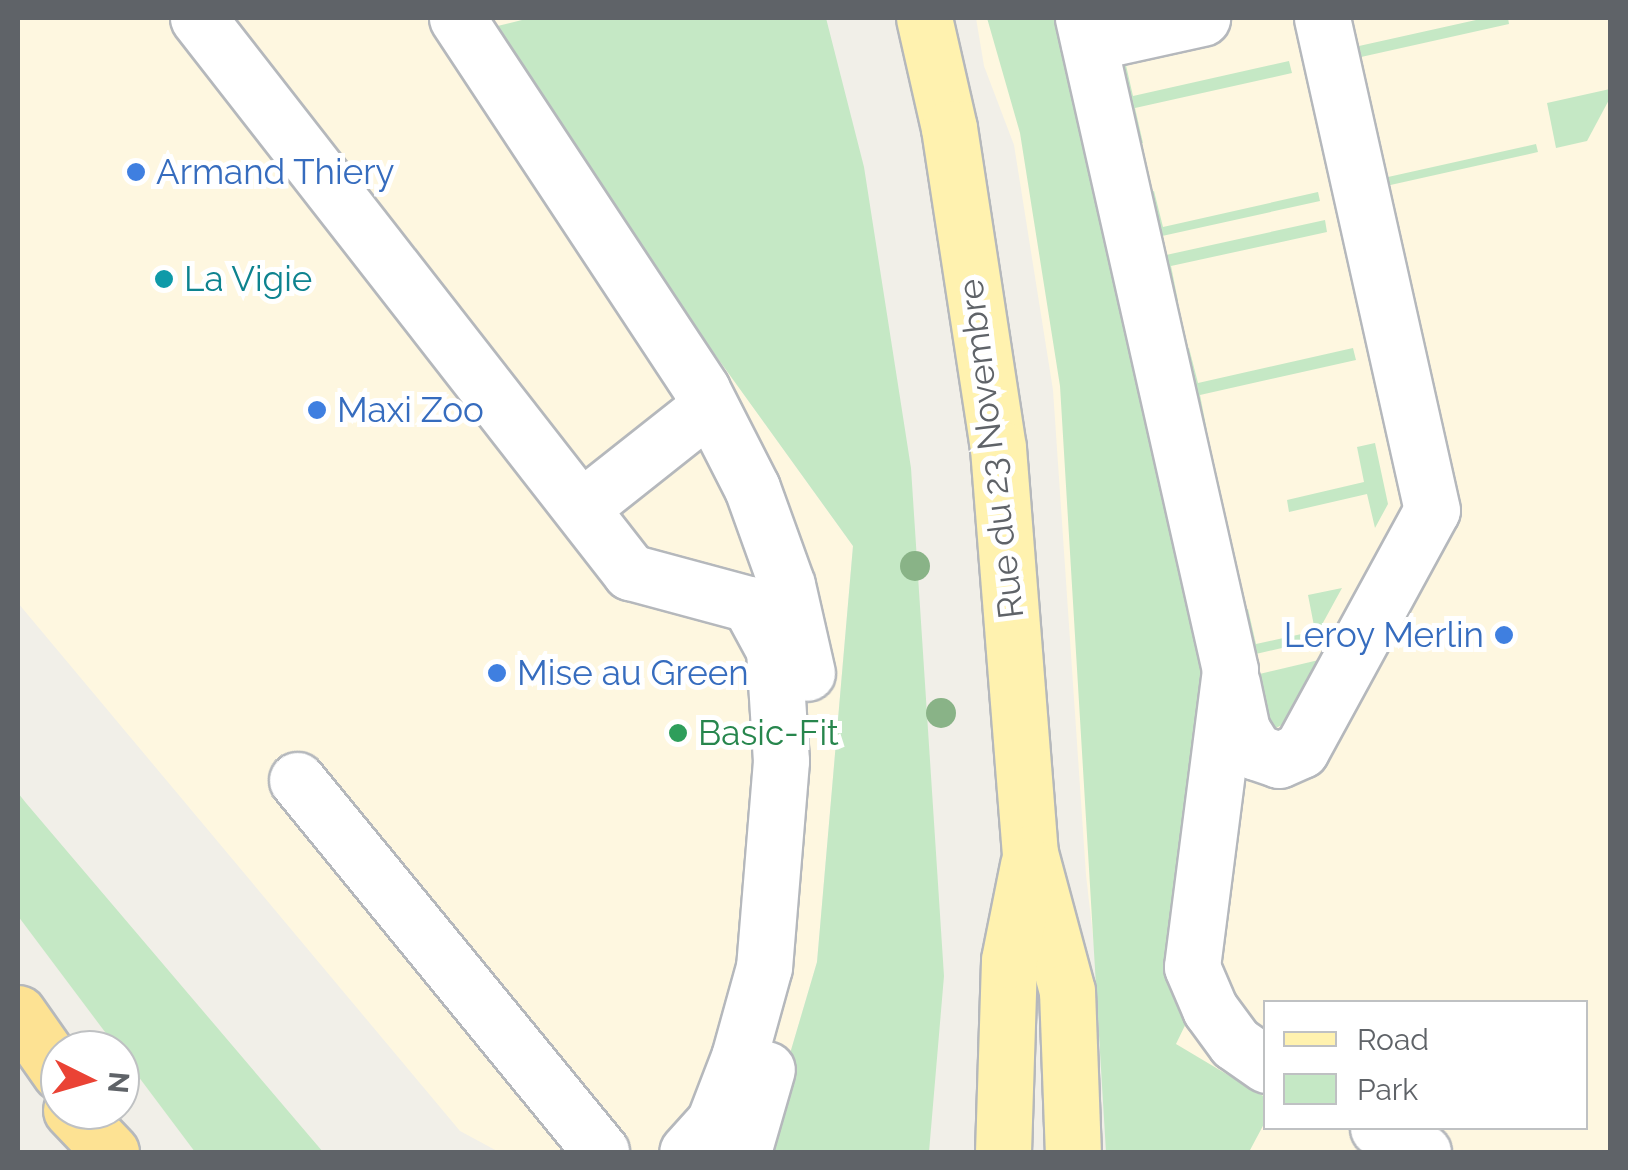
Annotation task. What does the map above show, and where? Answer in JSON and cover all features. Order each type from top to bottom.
[{"type":"highway","points":[[18,1013],[40,1044]]},
{"type":"highway","points":[[18,1052],[40,1076]]},
{"type":"highway","points":[[91,1130],[113,1152]]},
{"type":"highway","points":[[99,1130],[113,1152]]},
{"type":"main road","name":"Rue du 23 Novembre","points":[[929,27],[998,448],[1030,852],[1066,992],[1074,1152]]},
{"type":"main road","name":"Rue du 23 Novembre","points":[[1003,1152],[1009,960],[1030,852]]},
{"type":"lane","points":[[198,18],[630,572],[750,604],[774,650],[781,761],[764,967],[714,1122],[687,1152]]},
{"type":"lane","points":[[457,18],[702,390],[752,488],[787,585],[807,674],[811,851],[796,956],[743,1152]]},
{"type":"lane","points":[[1202,18],[1086,30],[1247,742],[1256,752],[1280,760],[1301,750],[1432,510],[1322,18]]},
{"type":"lane","points":[[580,508],[702,412],[702,390]]},
{"type":"lane","points":[[1230,670],[1192,966],[1210,1009],[1235,1042],[1263,1063]]},
{"type":"lane","points":[[297,780],[586,1137]]},
{"type":"lane","points":[[1382,1130],[1423,1152]]},
{"type":"shaded area","points":[[18,18],[530,18],[482,31],[853,546],[817,962],[761,1152],[499,1152],[460,1131],[18,603]]},
{"type":"shaded area","points":[[976,18],[1610,18],[1610,1152],[1124,1152],[1112,1102],[1086,875],[1053,390],[1014,145],[984,66]]},
{"type":"green space","points":[[530,18],[826,18],[864,167],[911,468],[944,976],[929,1152],[761,1152],[817,962],[853,546],[481,30]]},
{"type":"green space","points":[[987,18],[1063,18],[1208,665],[1192,1011],[1176,1044],[1263,1096],[1263,1126],[1249,1152],[1106,1152],[1060,386],[1020,133]]},
{"type":"green space","points":[[1339,18],[1352,18],[1359,46],[1485,18],[1508,18],[1509,24],[1361,57],[1368,93],[1356,95]]},
{"type":"green space","points":[[1125,61],[1133,96],[1289,61],[1292,73],[1135,108],[1143,143],[1132,146],[1114,63]]},
{"type":"green space","points":[[1610,89],[1610,98],[1587,141],[1556,148],[1547,103]]},
{"type":"green space","points":[[1379,141],[1388,177],[1536,144],[1538,152],[1377,188],[1368,143]]},
{"type":"green space","points":[[1154,191],[1163,227],[1318,192],[1320,201],[1153,238],[1143,194]]},
{"type":"green space","points":[[1325,220],[1327,232],[1171,266],[1178,301],[1167,303],[1157,257]]},
{"type":"green space","points":[[1189,348],[1198,383],[1353,348],[1356,360],[1200,395],[1207,431],[1196,433],[1178,350]]},
{"type":"green space","points":[[1375,443],[1388,504],[1375,528],[1367,494],[1289,512],[1287,500],[1364,482],[1357,447]]},
{"type":"green space","points":[[1342,588],[1313,641],[1247,656],[1237,611],[1248,609],[1256,644],[1315,631],[1308,595]]},
{"type":"green space","points":[[1323,659],[1290,721],[1274,729],[1261,719],[1251,676]]},
{"type":"green space","points":[[18,793],[323,1152],[195,1152],[140,1079],[140,1030],[104,1030],[18,916]]},
{"type":"place","name":"Armand Thiery","points":[[136,172]]},
{"type":"place","name":"La Vigie","points":[[164,279]]},
{"type":"place","name":"Maxi Zoo","points":[[317,410]]},
{"type":"place","name":"Leroy Merlin","points":[[1504,635]]},
{"type":"place","name":"Mise au Green","points":[[497,673]]},
{"type":"place","name":"Basic-Fit","points":[[678,733]]}]
